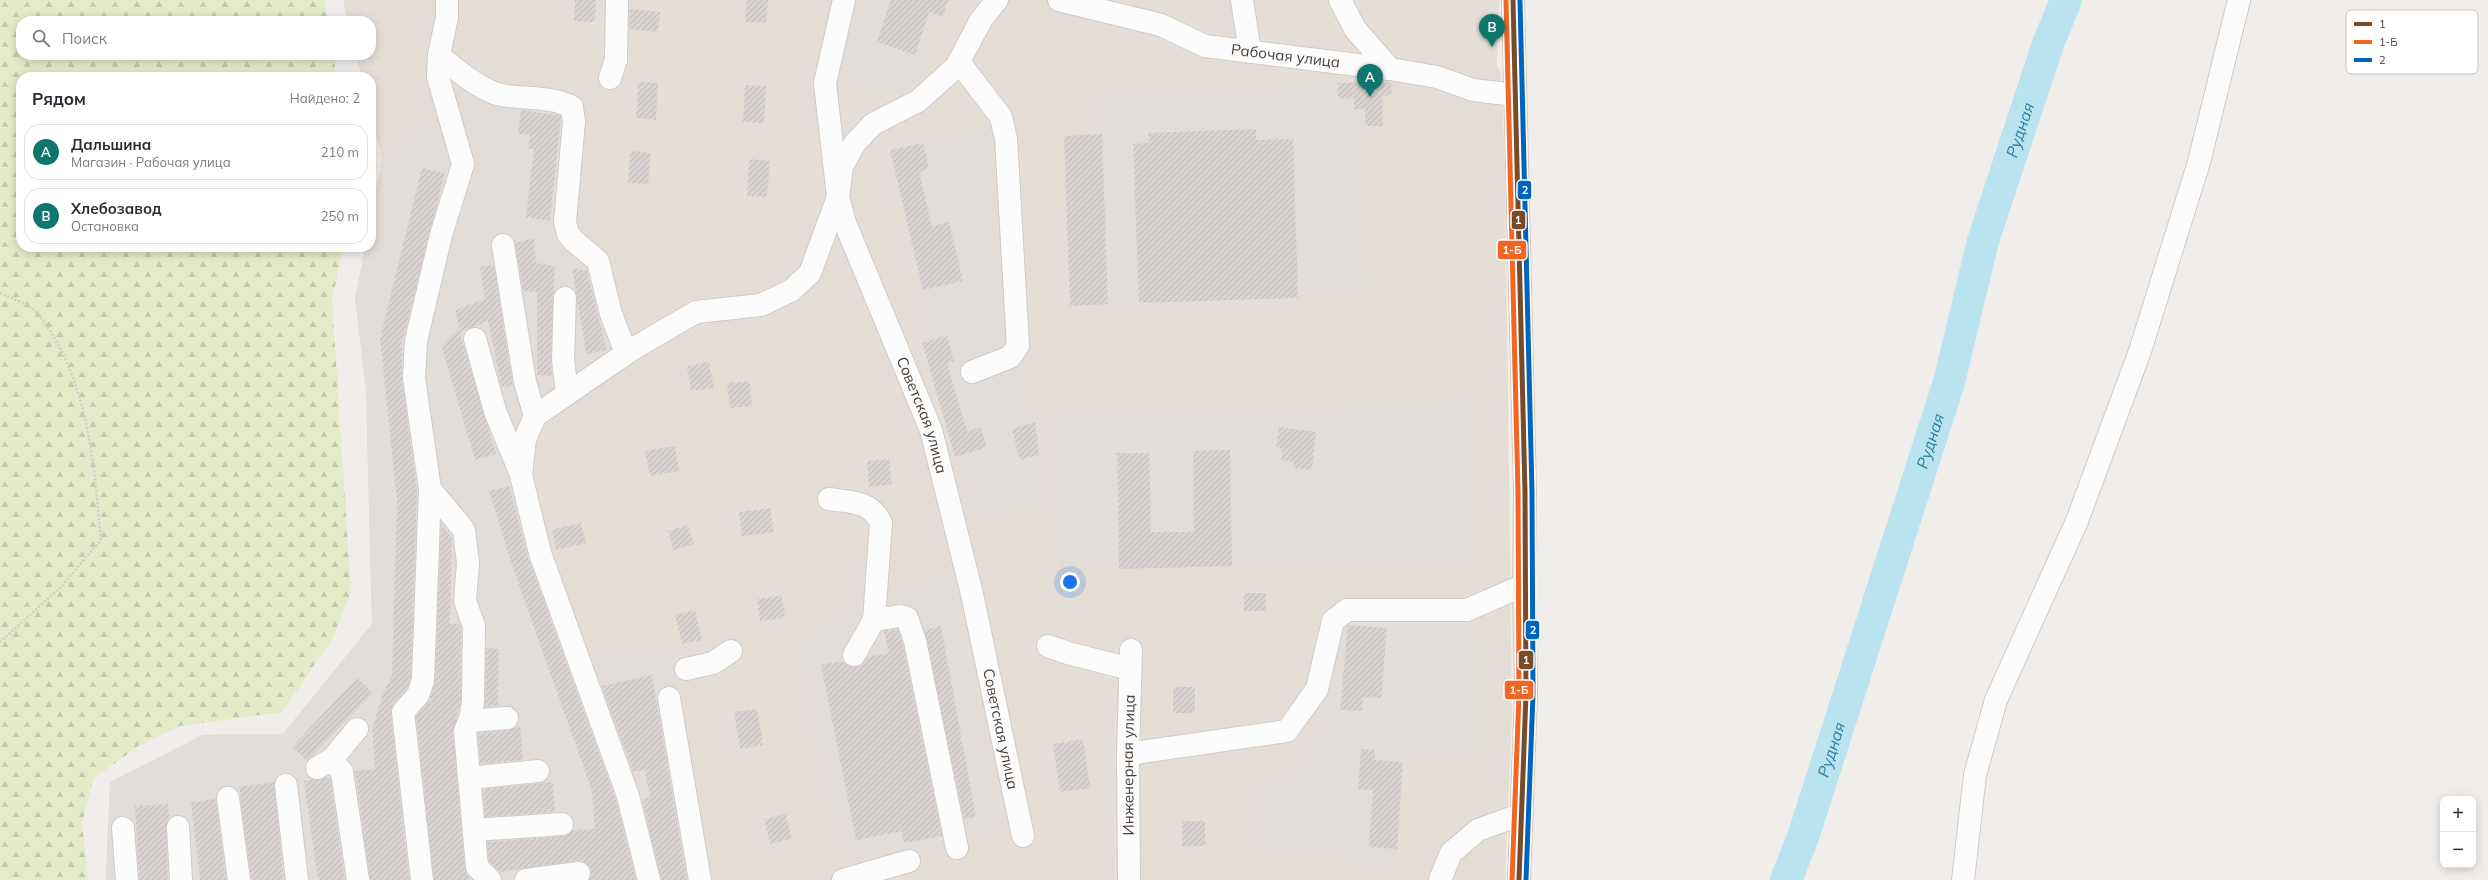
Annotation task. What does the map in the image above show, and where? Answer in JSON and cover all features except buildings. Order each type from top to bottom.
[{"type":"main road","points":[[1513,0],[1525,492],[1524,585],[1526,694],[1519,880]]},
{"type":"street","points":[[422,880],[403,712],[418,695],[423,680],[430,490],[414,378],[416,342],[440,235],[463,164],[438,77],[439,55],[447,17],[447,0]]},
{"type":"street","points":[[610,78],[616,60],[616,0]]},
{"type":"street","name":"Советская улица","points":[[844,0],[825,83],[838,197],[845,223],[932,430],[972,594],[1023,836]]},
{"type":"street","points":[[521,475],[525,439],[535,416],[626,353],[696,312],[761,306],[792,290],[810,273],[838,197],[842,166],[855,143],[873,124],[918,101],[956,67],[982,20],[997,0]]},
{"type":"street","name":"Рабочая улица","points":[[1059,0],[1161,25],[1204,46],[1390,69],[1437,77],[1473,90],[1516,95]]},
{"type":"street","points":[[1242,0],[1250,52]]},
{"type":"street","points":[[1340,0],[1355,29],[1390,69]]},
{"type":"street","points":[[1963,880],[1975,775],[1996,700],[2077,521],[2140,350],[2199,162],[2239,0]]},
{"type":"street","points":[[439,55],[458,73],[499,94],[561,101],[572,107],[574,121],[565,222],[568,234],[598,261],[611,314],[626,353]]},
{"type":"street","points":[[959,62],[1001,116],[1006,139],[1018,346],[1010,358],[972,372]]},
{"type":"street","points":[[503,245],[525,382],[535,416]]},
{"type":"street","points":[[565,298],[563,359],[567,394]]},
{"type":"street","points":[[475,339],[495,411],[521,475],[540,553],[628,796],[649,880]]},
{"type":"street","points":[[430,490],[464,530],[468,563],[465,600],[474,626],[473,701],[469,721],[465,731],[474,830],[482,876]]},
{"type":"street","points":[[830,499],[865,504],[877,512],[882,523],[874,620],[854,655]]},
{"type":"street","points":[[1128,754],[1287,731],[1316,689],[1333,621],[1347,610],[1467,610],[1524,585]]},
{"type":"street","points":[[874,620],[900,616],[907,618],[915,641],[957,848]]},
{"type":"street","name":"Инженерная улица","points":[[1048,646],[1068,654],[1131,660],[1128,754],[1129,880]]},
{"type":"street","points":[[686,669],[713,663],[731,651]]},
{"type":"street","points":[[669,698],[700,880]]},
{"type":"street","points":[[469,721],[507,718]]},
{"type":"street","points":[[357,729],[325,763],[342,772],[358,880]]},
{"type":"street","points":[[469,778],[538,771]]},
{"type":"street","points":[[286,785],[297,880]]},
{"type":"street","points":[[228,798],[239,880]]},
{"type":"street","points":[[1440,880],[1451,853],[1478,830],[1522,814]]},
{"type":"street","points":[[474,830],[562,824]]},
{"type":"street","points":[[178,827],[181,880]]},
{"type":"street","points":[[123,828],[127,880]]},
{"type":"street","points":[[843,880],[909,861]]},
{"type":"street","points":[[526,880],[579,873]]},
{"type":"path","points":[[0,293],[36,312],[68,363],[93,452],[101,540],[60,588],[0,642]]},
{"type":"shaded area","points":[[343,0],[1499,0],[1497,65],[1501,73],[1505,167],[1512,713],[1505,880],[106,880],[110,782],[203,735],[283,734],[372,624],[366,390],[355,299],[364,252],[376,252],[376,191],[382,159],[376,134],[376,72],[361,72],[357,60],[376,60],[376,16],[347,16]]},
{"type":"shaded area","points":[[855,0],[948,0],[943,17],[929,12],[921,35],[937,40],[919,80],[904,91],[881,93],[834,87]]},
{"type":"shaded area","points":[[1338,83],[1339,99],[1354,98],[1354,109],[1365,109],[1371,295],[1070,306],[1064,136],[1102,134],[1101,92]]},
{"type":"shaded area","points":[[464,84],[602,97],[584,182],[606,263],[634,336],[514,428],[584,656],[672,650],[707,880],[106,880],[110,782],[203,735],[283,734],[372,624],[366,390],[355,299],[364,252],[376,252],[376,191],[382,159]]},
{"type":"shaded area","points":[[987,129],[1035,422],[1046,505],[973,512],[922,343],[930,340],[890,150]]},
{"type":"shaded area","points":[[1477,402],[1480,561],[1060,570],[1056,411]]},
{"type":"shaded area","points":[[951,576],[1002,832],[931,852],[863,858],[845,853],[800,648],[868,594]]},
{"type":"shaded area","points":[[1340,624],[1482,628],[1484,758],[1404,754],[1396,869],[1261,843],[1252,779],[1296,774],[1331,698]]},
{"type":"green space","points":[[0,0],[324,0],[327,16],[16,16],[16,60],[334,60],[336,72],[16,72],[16,252],[342,252],[332,301],[351,592],[333,638],[282,712],[180,726],[140,745],[93,779],[82,823],[88,880],[0,880]]},
{"type":"waterway","name":"Рудная","points":[[1786,880],[1803,837],[1949,382],[1983,241],[2048,44],[2066,0]]},
{"type":"transit line","name":"1-Б","points":[[1506,0],[1518,492],[1519,694],[1512,880]]},
{"type":"transit line","name":"1","points":[[1513,0],[1525,492],[1526,694],[1519,880]]},
{"type":"transit line","name":"2","points":[[1520,0],[1532,492],[1533,694],[1526,880]]},
{"type":"place","name":"Хлебозавод","points":[[1492,47]]},
{"type":"place","name":"Дальшина","points":[[1370,97]]}]
